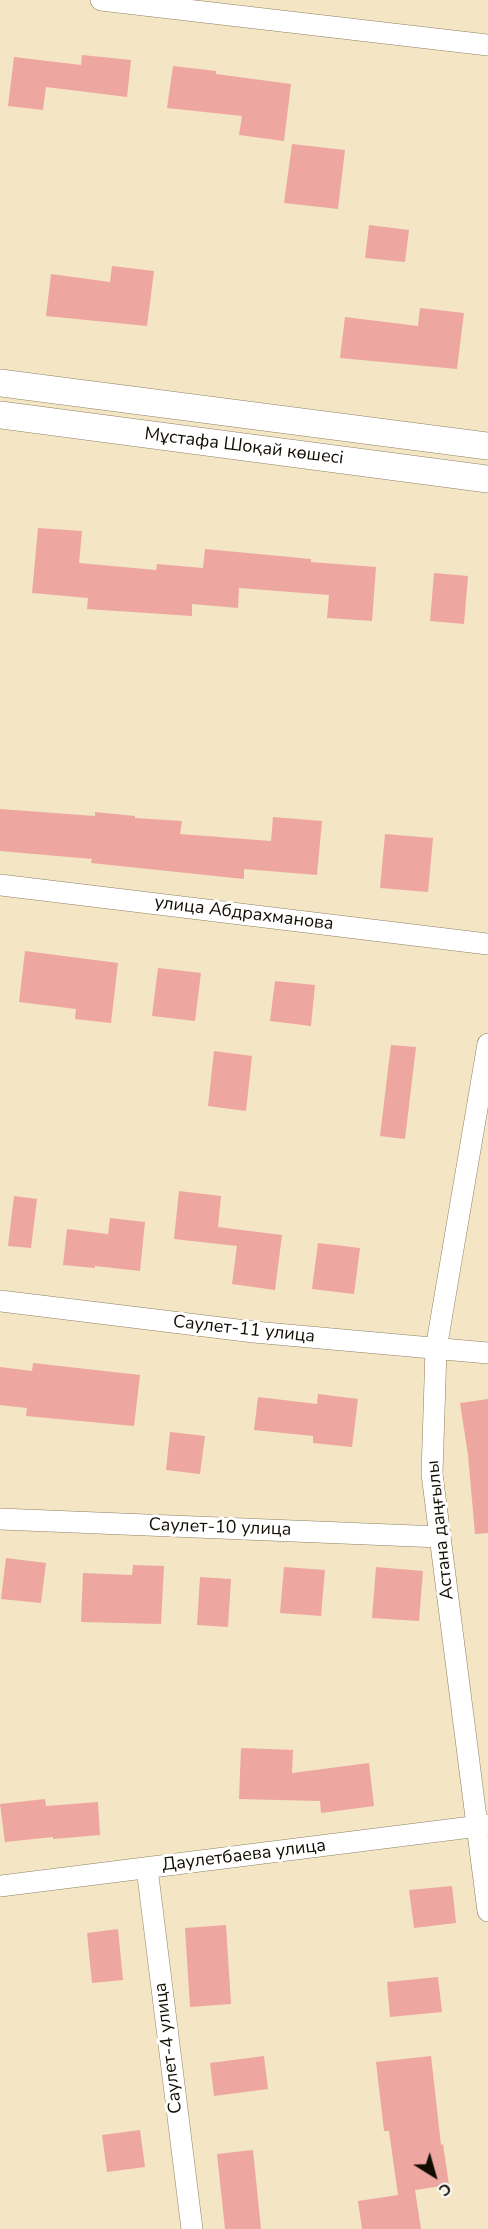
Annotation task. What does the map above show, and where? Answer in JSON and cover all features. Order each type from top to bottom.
[{"type":"street","points":[[101,0],[488,45]]},
{"type":"street","name":"Мұстафа Шоқай көшесі","points":[[0,383],[488,446]]},
{"type":"street","name":"Мұстафа Шоқай көшесі","points":[[0,415],[488,479]]},
{"type":"street","name":"улица Абдрахманова","points":[[0,885],[488,944]]},
{"type":"street","name":"Астана даңғылы","points":[[488,1044],[436,1348],[432,1474],[483,1826],[488,1911]]},
{"type":"street","name":"Саулет-11 улица","points":[[0,1301],[254,1332],[488,1353]]},
{"type":"street","name":"Саулет-10 улица","points":[[0,1519],[440,1537]]},
{"type":"street","name":"Даулетбаева улица","points":[[0,1886],[483,1826]]},
{"type":"street","name":"Саулет-4 улица","points":[[147,1868],[192,2229]]},
{"type":"building","points":[[82,55],[131,60],[127,97],[46,87],[43,110],[8,106],[14,57],[81,65]]},
{"type":"building","points":[[173,66],[291,84],[284,141],[239,135],[242,116],[167,108]]},
{"type":"building","points":[[292,144],[345,150],[338,209],[284,203]]},
{"type":"building","points":[[369,225],[409,230],[405,262],[365,258]]},
{"type":"building","points":[[112,266],[154,271],[147,326],[46,316],[51,274],[110,282]]},
{"type":"building","points":[[420,308],[464,313],[457,369],[340,358],[345,317],[418,326]]},
{"type":"building","points":[[38,528],[82,531],[79,563],[156,570],[157,564],[203,568],[205,549],[311,559],[311,562],[376,567],[372,621],[327,618],[329,595],[239,588],[238,608],[192,604],[192,616],[87,609],[88,598],[32,593]]},
{"type":"building","points":[[434,573],[468,576],[464,624],[430,621]]},
{"type":"building","points":[[0,809],[95,816],[95,812],[135,816],[135,818],[182,821],[180,834],[271,841],[273,817],[322,821],[317,875],[244,869],[244,879],[91,863],[92,859],[0,851]]},
{"type":"building","points":[[385,834],[433,838],[428,892],[380,888]]},
{"type":"building","points":[[25,951],[118,963],[111,1023],[75,1019],[76,1009],[19,1002]]},
{"type":"building","points":[[158,968],[201,973],[195,1021],[152,1016]]},
{"type":"building","points":[[275,981],[315,985],[311,1026],[270,1021]]},
{"type":"building","points":[[391,1045],[416,1047],[405,1139],[380,1136]]},
{"type":"building","points":[[214,1051],[252,1056],[246,1111],[208,1106]]},
{"type":"building","points":[[179,1191],[221,1196],[218,1227],[282,1235],[275,1290],[232,1284],[237,1246],[174,1239]]},
{"type":"building","points":[[14,1196],[37,1199],[31,1248],[8,1246]]},
{"type":"building","points":[[110,1218],[145,1222],[140,1271],[63,1265],[67,1229],[108,1234]]},
{"type":"building","points":[[318,1243],[360,1248],[354,1294],[312,1289]]},
{"type":"building","points":[[33,1363],[140,1375],[134,1426],[26,1416],[27,1408],[0,1405],[0,1367],[32,1371]]},
{"type":"building","points":[[318,1394],[358,1399],[352,1447],[313,1443],[313,1436],[254,1430],[258,1397],[317,1404]]},
{"type":"building","points":[[488,1399],[488,1533],[475,1534],[468,1455],[460,1403]]},
{"type":"building","points":[[170,1432],[205,1436],[200,1474],[166,1470]]},
{"type":"building","points":[[6,1558],[46,1563],[41,1603],[1,1599]]},
{"type":"building","points":[[133,1565],[164,1566],[161,1624],[81,1622],[83,1573],[132,1575]]},
{"type":"building","points":[[284,1567],[325,1570],[321,1616],[280,1613]]},
{"type":"building","points":[[376,1567],[423,1571],[419,1621],[372,1618]]},
{"type":"building","points":[[200,1577],[231,1579],[228,1627],[197,1625]]},
{"type":"building","points":[[241,1748],[293,1750],[292,1773],[369,1763],[374,1806],[321,1813],[320,1801],[239,1799]]},
{"type":"building","points":[[45,1799],[46,1806],[98,1802],[100,1835],[5,1842],[0,1804]]},
{"type":"building","points":[[452,1886],[456,1923],[414,1928],[409,1890]]},
{"type":"building","points":[[226,1925],[231,2004],[190,2007],[185,1928]]},
{"type":"building","points":[[118,1929],[123,1980],[92,1983],[87,1933]]},
{"type":"building","points":[[438,1977],[442,2012],[390,2017],[387,1982]]},
{"type":"building","points":[[264,2056],[268,2089],[214,2096],[210,2063]]},
{"type":"building","points":[[431,2056],[441,2145],[443,2144],[449,2185],[415,2190],[421,2229],[362,2229],[358,2201],[398,2195],[389,2131],[384,2131],[376,2062]]},
{"type":"building","points":[[140,2130],[145,2167],[107,2172],[102,2135]]},
{"type":"building","points":[[253,2150],[261,2229],[225,2229],[217,2154]]}]
